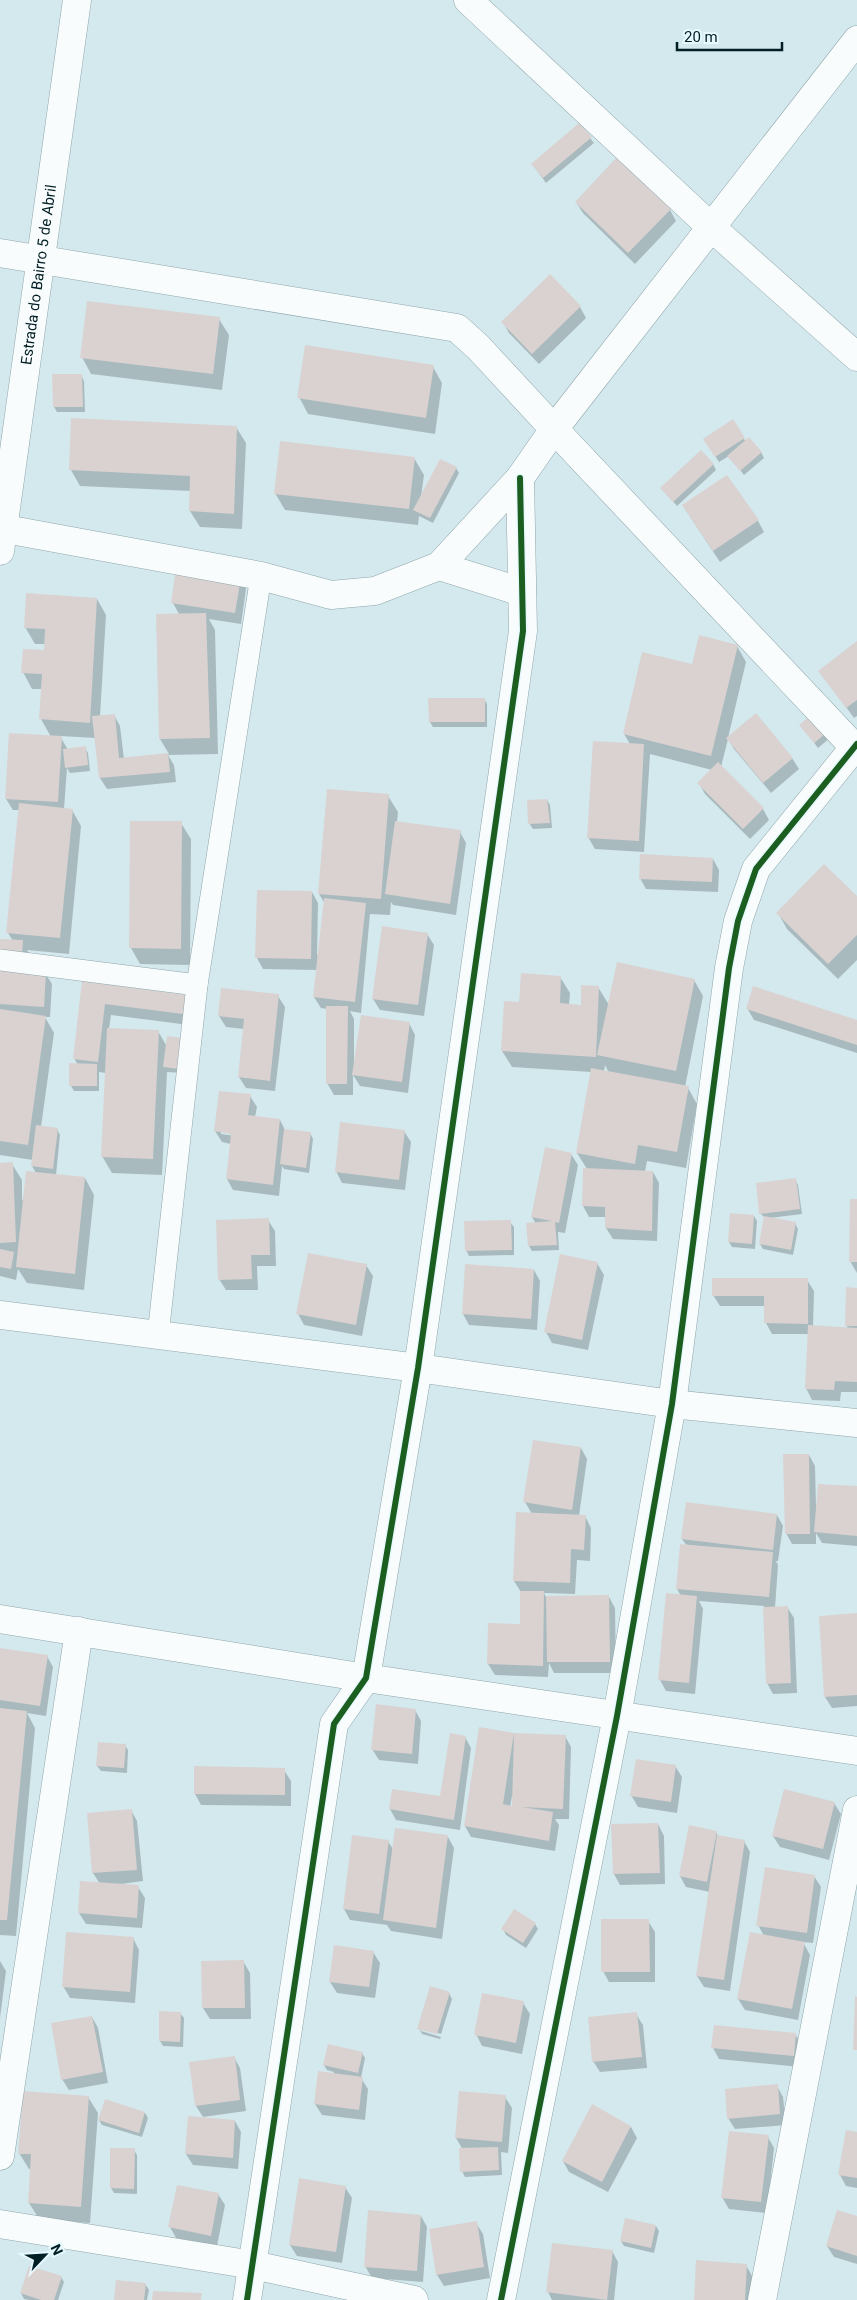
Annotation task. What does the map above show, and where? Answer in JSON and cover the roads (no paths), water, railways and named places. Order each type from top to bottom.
[{"type":"street","name":"Estrada do Bairro 5 de Abril","points":[[1,536],[42,261],[77,0]]},
{"type":"street","points":[[468,0],[711,227],[857,357]]},
{"type":"street","points":[[1,536],[261,576],[331,595],[376,591],[439,566],[520,478],[554,430],[857,40]]},
{"type":"street","points":[[0,253],[457,328],[478,347],[554,430],[856,746],[756,869],[738,921],[729,968],[672,1404],[617,1716],[501,2300]]},
{"type":"street","points":[[247,2300],[334,1724],[366,1678],[418,1368],[523,630],[520,478]]},
{"type":"street","points":[[439,566],[522,592]]},
{"type":"street","points":[[0,1316],[418,1368],[672,1404],[857,1423]]},
{"type":"street","points":[[0,1619],[366,1678],[857,1751]]},
{"type":"street","points":[[0,2156],[79,1631]]},
{"type":"street","points":[[762,2300],[857,1810]]},
{"type":"street","points":[[0,2224],[253,2265],[414,2300]]},
{"type":"lane","points":[[158,1335],[197,985],[261,576]]},
{"type":"lane","points":[[0,960],[197,985]]}]
